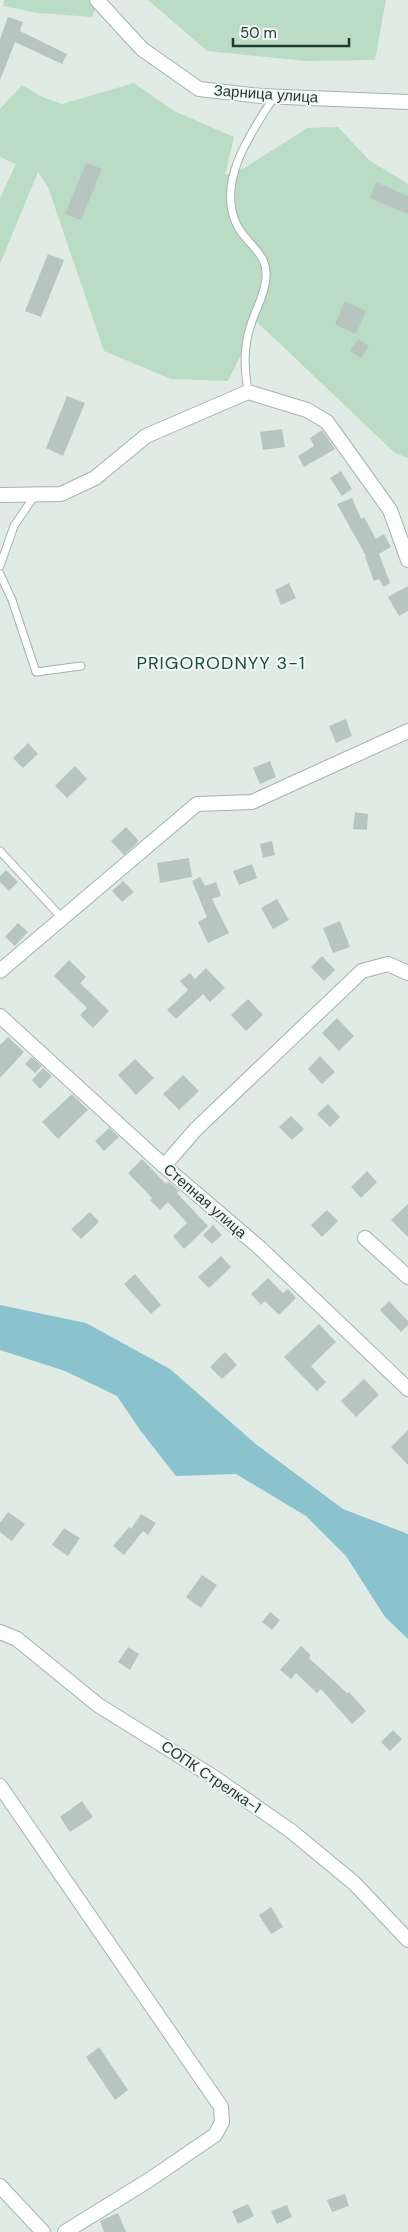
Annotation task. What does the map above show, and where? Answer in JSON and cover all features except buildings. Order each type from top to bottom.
[{"type":"street","name":"Зарница улица","points":[[98,0],[142,49],[199,88],[260,96],[275,95],[408,102]]},
{"type":"street","points":[[0,495],[61,494],[95,478],[146,436],[248,392],[307,410],[327,422],[390,510],[408,560]]},
{"type":"street","points":[[0,971],[197,804],[252,802],[408,731]]},
{"type":"street","points":[[164,1166],[196,1129],[362,971],[388,964],[408,973]]},
{"type":"street","name":"Степная улица","points":[[0,1016],[164,1166],[260,1248],[408,1389]]},
{"type":"street","points":[[365,1238],[408,1277]]},
{"type":"street","name":"СОПК Стрелка-1","points":[[0,1632],[17,1639],[98,1705],[215,1778],[291,1831],[354,1882],[408,1940]]},
{"type":"street","points":[[0,1786],[221,2107],[222,2122],[215,2134],[149,2180],[65,2232]]},
{"type":"street","points":[[0,2186],[43,2232]]},
{"type":"lane","points":[[248,392],[244,368],[246,349],[249,330],[263,297],[266,266],[260,252],[236,223],[231,195],[233,174],[252,132],[275,95]]},
{"type":"lane","points":[[0,566],[14,526],[35,494]]},
{"type":"lane","points":[[0,574],[12,600],[36,672],[81,666]]},
{"type":"lane","points":[[0,851],[62,918]]},
{"type":"green space","points":[[4,0],[90,0],[95,10],[92,17],[38,13],[3,6]]},
{"type":"green space","points":[[148,0],[386,0],[375,60],[306,61],[207,51]]},
{"type":"green space","points":[[134,83],[174,111],[234,137],[225,175],[246,167],[307,128],[338,127],[369,160],[408,184],[408,458],[395,453],[257,322],[228,381],[171,379],[104,351],[48,187],[38,172],[0,264],[0,198],[16,164],[0,157],[0,109],[22,85],[40,96],[62,104]]},
{"type":"water","points":[[0,1305],[86,1323],[170,1369],[257,1445],[343,1509],[408,1534],[408,1639],[385,1617],[346,1556],[306,1516],[236,1474],[176,1476],[140,1430],[117,1396],[65,1371],[0,1350]]},
{"type":"district","name":"PRIGORODNYY 3-1","points":[[221,663]]}]
